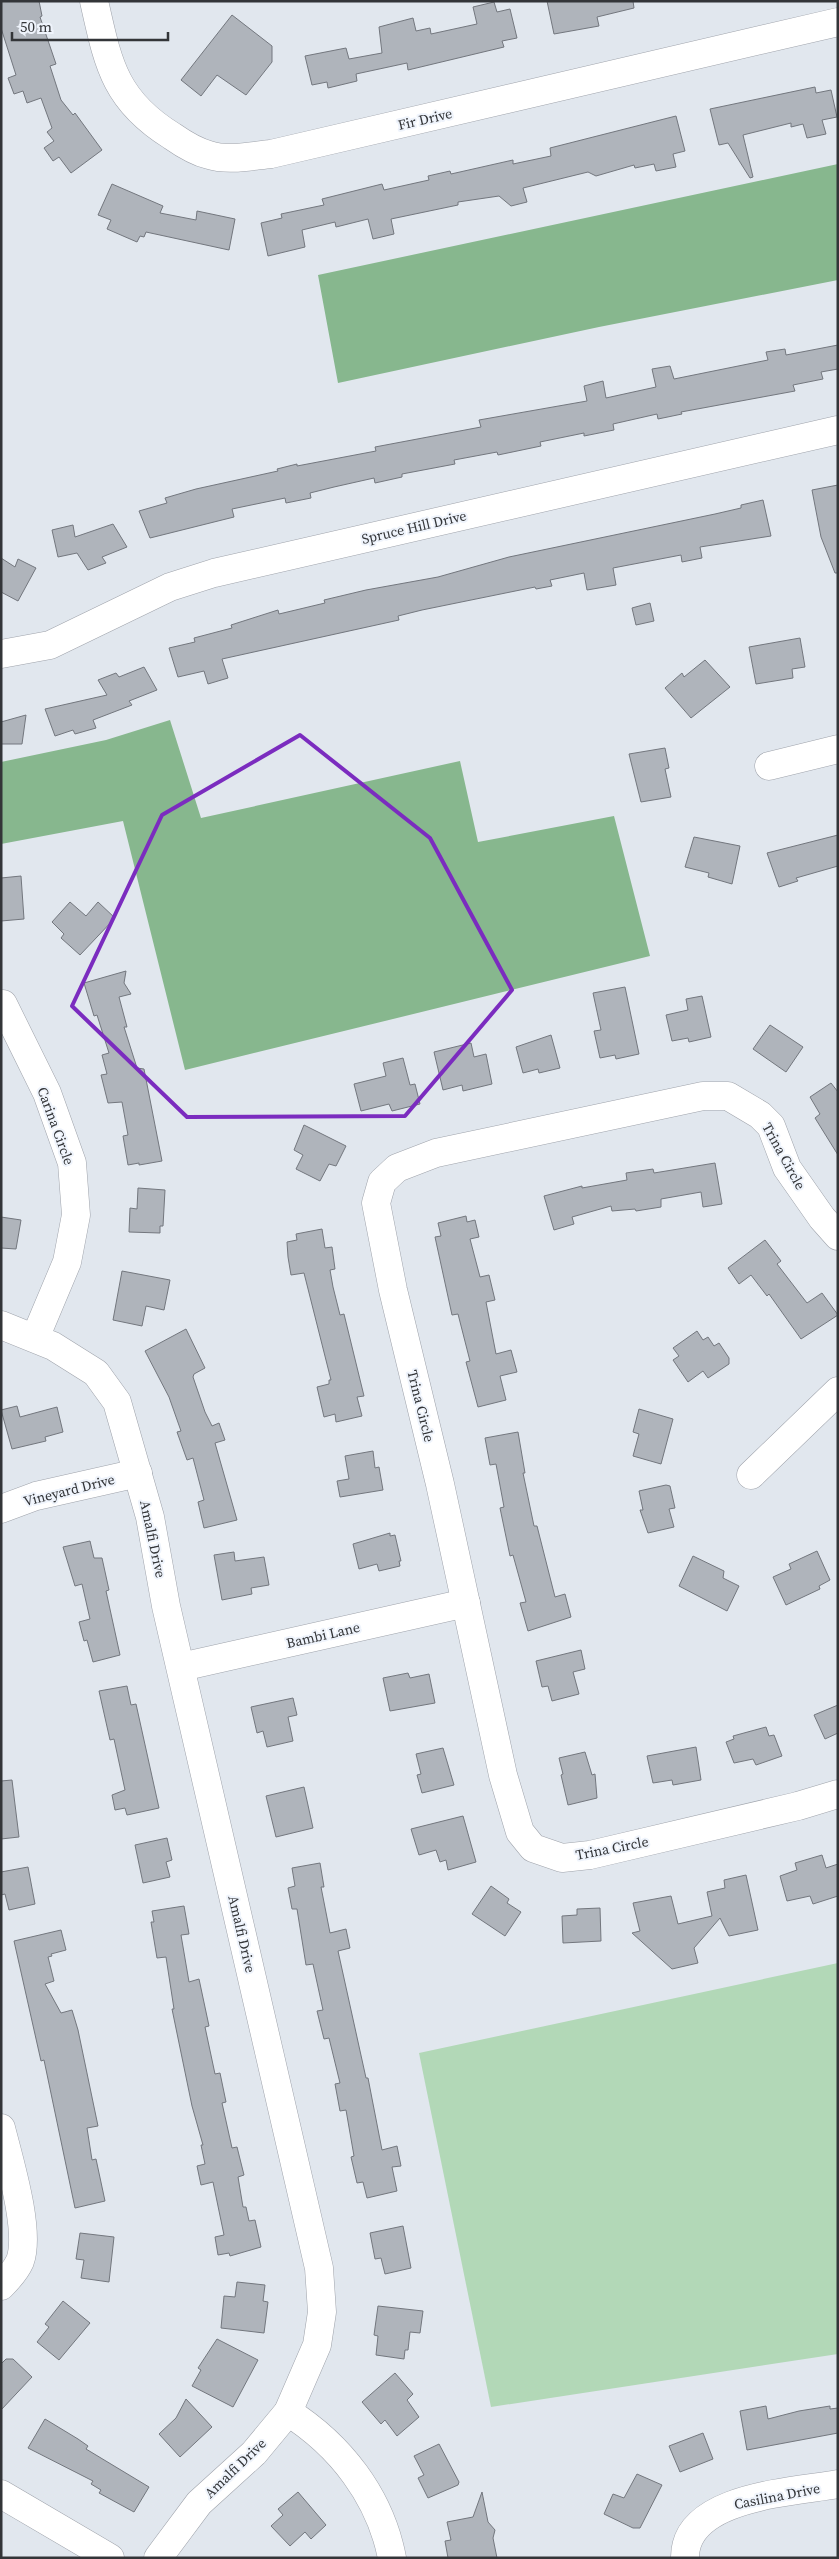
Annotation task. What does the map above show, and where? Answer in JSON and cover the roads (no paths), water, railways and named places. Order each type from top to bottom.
[{"type":"street","name":"Fir Drive","points":[[94,1],[108,62],[122,91],[134,106],[157,127],[176,139],[209,155],[227,157],[271,154],[838,22]]},
{"type":"street","name":"Spruce Hill Drive","points":[[1,654],[50,645],[170,588],[214,573],[838,430]]},
{"type":"street","points":[[769,766],[838,749]]},
{"type":"street","name":"Carina Circle","points":[[3,1004],[46,1093],[72,1163],[76,1215],[69,1253],[34,1338]]},
{"type":"street","name":"Trina Circle","points":[[838,1236],[822,1218],[787,1168],[770,1126],[760,1115],[728,1096],[702,1096],[436,1153],[397,1168],[382,1182],[376,1203],[393,1290],[466,1603],[503,1775],[520,1832],[533,1848],[562,1858],[590,1855],[798,1806],[838,1794]]},
{"type":"street","name":"Amalfi Drive","points":[[1,1325],[53,1346],[96,1374],[117,1402],[150,1517],[166,1606],[319,2268],[322,2312],[317,2345],[288,2412],[254,2453],[199,2503],[158,2558]]},
{"type":"street","points":[[751,1475],[838,1391]]},
{"type":"street","name":"Vineyard Drive","points":[[1,1509],[36,1496],[138,1473]]},
{"type":"street","name":"Bambi Lane","points":[[181,1667],[466,1603]]},
{"type":"street","points":[[1,2128],[18,2200],[23,2244],[20,2262],[1,2286]]},
{"type":"street","points":[[288,2412],[311,2427],[337,2450],[368,2494],[388,2535],[392,2558]]},
{"type":"street","name":"Casilina Drive","points":[[685,2558],[689,2538],[698,2524],[709,2514],[734,2503],[838,2484]]},
{"type":"street","points":[[1,2494],[110,2558]]}]
